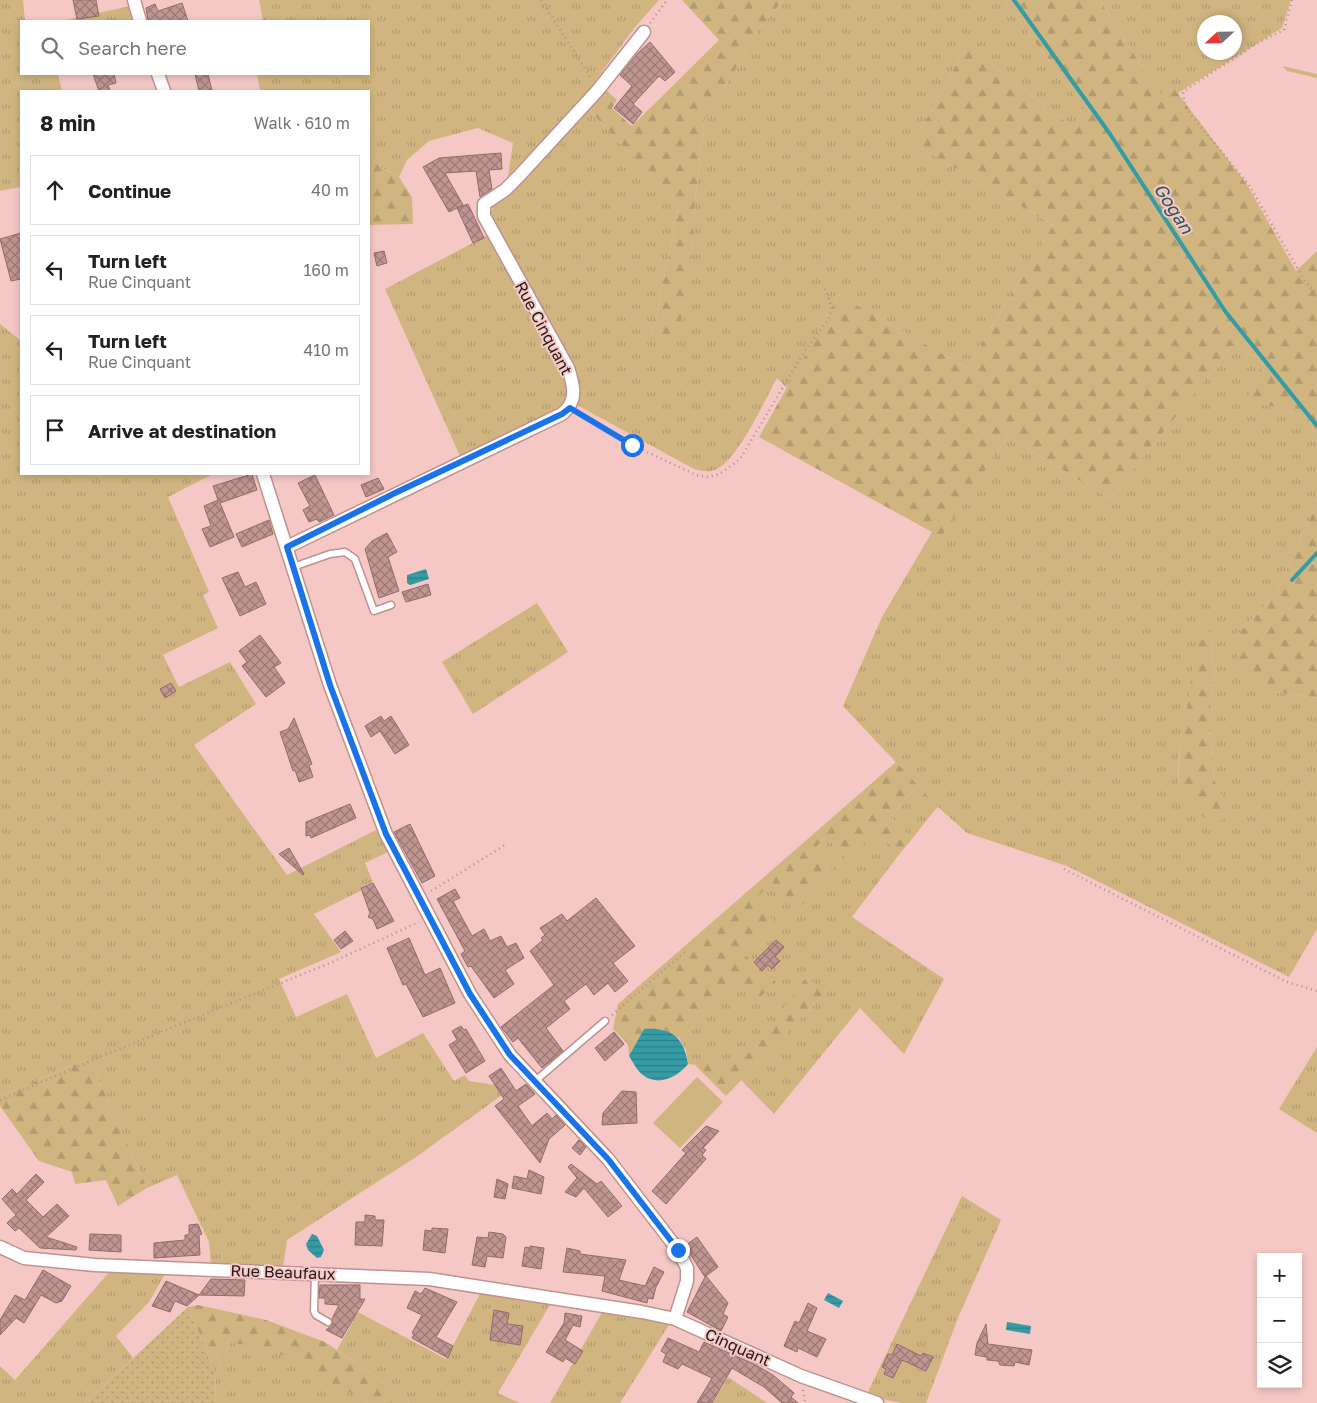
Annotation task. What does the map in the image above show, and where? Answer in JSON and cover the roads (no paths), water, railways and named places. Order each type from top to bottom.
[{"type":"street","points":[[134,0],[140,20]]},
{"type":"street","name":"Rue Cinquant","points":[[287,547],[397,492],[562,414],[570,408],[574,394],[568,368],[484,216],[484,204],[505,190],[519,176],[598,90],[644,32]]},
{"type":"street","points":[[158,75],[164,90]]},
{"type":"street","points":[[263,475],[330,685],[366,788],[386,834],[488,1023],[510,1055],[608,1159],[678,1250],[687,1268],[688,1281],[676,1319]]},
{"type":"street","name":"Rue Beaufaux","points":[[0,1247],[24,1258],[95,1265],[429,1279],[676,1319]]},
{"type":"street","name":"Cinquant","points":[[676,1319],[801,1376],[877,1403]]},
{"type":"lane","points":[[292,567],[330,554],[345,552],[355,559],[374,611],[392,605]]},
{"type":"lane","points":[[534,1082],[606,1021]]},
{"type":"lane","points":[[315,1273],[314,1311],[316,1315],[328,1322]]},
{"type":"water","points":[[426,569],[429,579],[410,585],[407,583],[407,575]]},
{"type":"water","points":[[644,1029],[662,1030],[675,1036],[686,1055],[688,1064],[684,1069],[667,1079],[655,1080],[649,1079],[637,1069],[629,1056]]},
{"type":"water","points":[[312,1234],[317,1236],[324,1250],[321,1257],[317,1258],[308,1250],[306,1244]]},
{"type":"water","points":[[828,1293],[843,1301],[839,1308],[824,1300]]},
{"type":"water","points":[[1007,1322],[1031,1326],[1030,1334],[1006,1330]]},
{"type":"waterway","name":"Gogan","points":[[1014,0],[1110,134],[1225,311],[1317,426]]},
{"type":"waterway","name":"Gogan","points":[[1292,580],[1317,553]]}]
